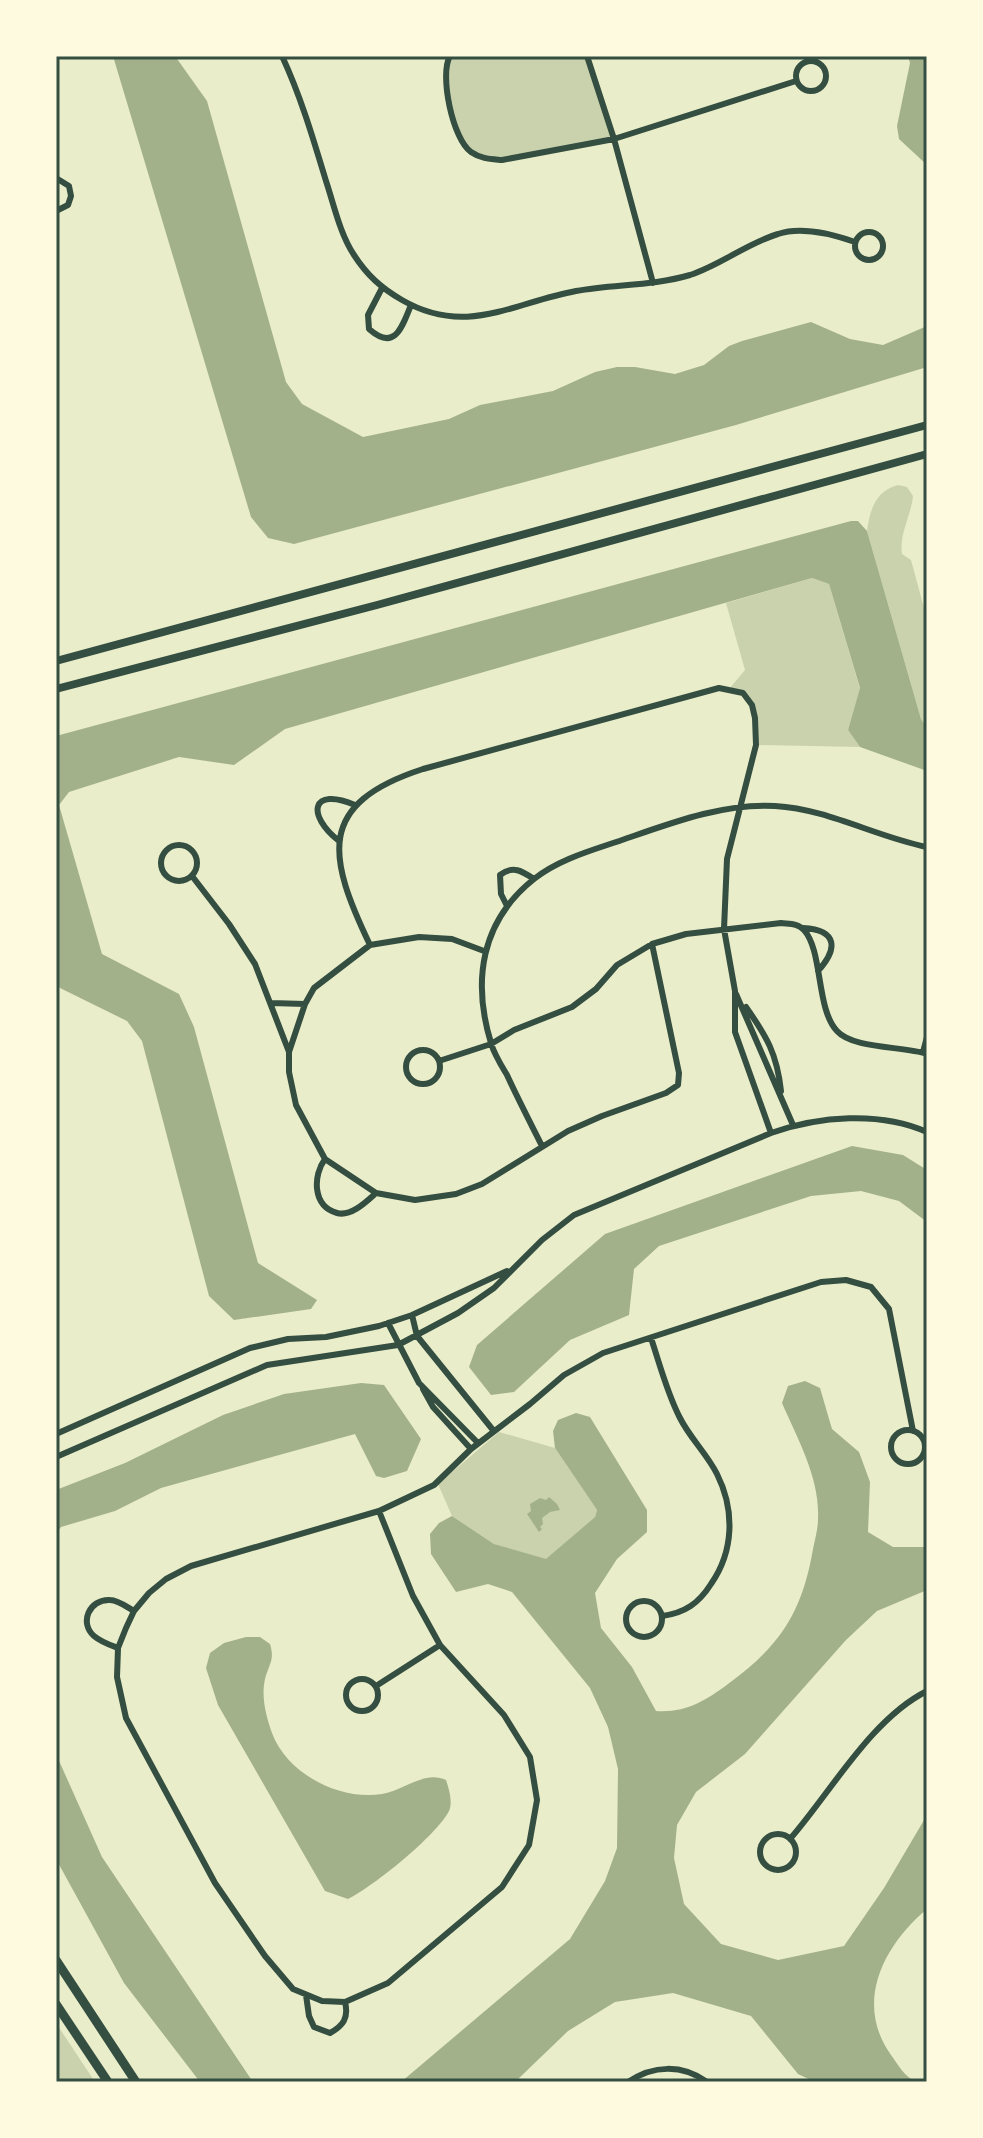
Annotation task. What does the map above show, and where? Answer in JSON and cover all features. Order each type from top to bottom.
[{"type":"main road","points":[[56,1960],[136,2082]]},
{"type":"main road","points":[[56,2004],[108,2082]]},
{"type":"street","points":[[282,56],[299,94],[352,253],[382,288],[411,305],[452,318],[485,316],[577,291],[653,283],[702,270],[780,233],[796,231],[833,235],[855,242]]},
{"type":"street","points":[[450,56],[444,78],[461,141],[469,151],[483,158],[502,160],[614,139],[796,81]]},
{"type":"street","points":[[587,56],[614,139],[653,283]]},
{"type":"street","points":[[806,62],[815,62],[825,72],[825,82],[818,90],[802,89],[796,81],[798,67],[806,62]]},
{"type":"street","points":[[56,178],[69,186],[71,196],[68,205],[56,211]]},
{"type":"street","points":[[866,232],[876,233],[882,241],[883,250],[873,260],[865,259],[857,254],[855,242],[866,232]]},
{"type":"street","points":[[382,288],[368,315],[369,329],[379,338],[390,338],[399,333],[411,305]]},
{"type":"street","points":[[56,661],[927,425]]},
{"type":"street","points":[[56,689],[377,605],[927,454]]},
{"type":"street","points":[[370,945],[342,879],[339,841],[355,805],[374,790],[394,778],[423,769],[719,688],[743,693],[752,705],[756,745],[727,859],[724,929],[735,991],[735,1032],[771,1133]]},
{"type":"street","points":[[339,841],[324,829],[316,812],[327,798],[355,805]]},
{"type":"street","points":[[542,1146],[491,1044],[480,989],[484,951],[507,906],[534,879],[562,862],[653,829],[712,811],[740,808],[774,806],[809,811],[869,832],[927,847]]},
{"type":"street","points":[[182,845],[192,850],[197,860],[192,876],[181,881],[169,877],[162,867],[163,855],[167,850],[182,845]]},
{"type":"street","points":[[507,906],[501,894],[500,875],[507,870],[518,869],[534,879]]},
{"type":"street","points":[[192,876],[255,964],[289,1052]]},
{"type":"street","points":[[439,1061],[491,1044],[514,1030],[572,1007],[596,989],[617,965],[652,944],[686,934],[781,923],[818,929],[829,937],[833,946],[832,954],[818,971]]},
{"type":"street","points":[[803,928],[834,1029],[847,1039],[925,1053],[927,1037]]},
{"type":"street","points":[[484,951],[452,939],[419,937],[370,945],[314,988],[305,1004],[289,1052],[289,1072],[296,1105],[325,1159],[376,1193],[415,1200],[456,1194],[482,1184],[542,1146],[590,1121],[666,1093],[678,1085],[679,1073],[652,944]]},
{"type":"street","points":[[735,991],[763,1031],[779,1064],[782,1100],[793,1125]]},
{"type":"street","points":[[271,1003],[305,1004]]},
{"type":"street","points":[[427,1050],[439,1061],[436,1078],[425,1084],[414,1081],[406,1072],[407,1060],[415,1051],[427,1050]]},
{"type":"street","points":[[56,1457],[267,1365],[398,1345],[458,1313],[494,1288],[510,1270],[574,1215],[771,1133],[793,1125],[835,1119],[878,1120],[927,1132]]},
{"type":"street","points":[[325,1159],[317,1170],[315,1183],[326,1205],[337,1213],[361,1206],[376,1193]]},
{"type":"street","points":[[56,1434],[250,1348],[288,1339],[326,1337],[388,1323],[510,1270]]},
{"type":"street","points":[[379,1511],[413,1596],[440,1645],[504,1715],[530,1757],[537,1800],[529,1845],[502,1887],[388,1983],[345,2002],[322,2001],[293,1989],[265,1956],[215,1883],[126,1718],[117,1677],[118,1648],[134,1611],[149,1593],[166,1579],[191,1566],[379,1511],[434,1485],[493,1430],[564,1375],[603,1353],[821,1282],[846,1280],[871,1287],[889,1309],[913,1431],[922,1437],[925,1448],[924,1454],[916,1462],[904,1463],[893,1453],[892,1443],[898,1434],[913,1431]]},
{"type":"street","points":[[412,1315],[417,1336],[493,1430]]},
{"type":"street","points":[[388,1323],[433,1407],[471,1449]]},
{"type":"street","points":[[651,1338],[672,1401],[691,1439],[717,1474],[728,1508],[730,1541],[717,1576],[694,1605],[673,1615],[662,1616]]},
{"type":"street","points":[[419,1383],[478,1443]]},
{"type":"street","points":[[118,1648],[92,1635],[86,1618],[97,1602],[110,1600],[134,1611]]},
{"type":"street","points":[[644,1601],[656,1605],[662,1616],[658,1632],[647,1637],[636,1635],[626,1622],[632,1605],[644,1601]]},
{"type":"street","points":[[376,1686],[440,1645]]},
{"type":"street","points":[[363,1679],[376,1686],[378,1697],[373,1706],[357,1710],[349,1703],[346,1694],[354,1681],[363,1679]]},
{"type":"street","points":[[790,1839],[874,1734],[911,1699],[927,1691]]},
{"type":"street","points":[[779,1834],[790,1839],[795,1856],[789,1866],[777,1870],[766,1866],[760,1851],[764,1840],[779,1834]]},
{"type":"street","points":[[306,1995],[314,2027],[330,2033],[340,2028],[346,2019],[345,2002]]},
{"type":"street","points":[[628,2082],[645,2070],[669,2068],[695,2074],[707,2082]]},
{"type":"shaded area","points":[[113,56],[175,56],[207,101],[286,382],[302,404],[363,437],[449,419],[480,405],[553,391],[595,372],[617,367],[675,374],[704,365],[729,346],[742,341],[811,322],[850,339],[883,345],[927,326],[927,367],[736,425],[294,544],[268,538],[251,517]]},
{"type":"shaded area","points":[[450,56],[587,56],[614,139],[502,160],[483,158],[471,151],[456,128],[450,99]]},
{"type":"shaded area","points":[[908,56],[927,56],[927,165],[899,139],[897,126],[910,63]]},
{"type":"shaded area","points":[[898,485],[907,487],[913,496],[902,554],[911,560],[927,619],[927,728],[921,719],[867,531],[875,502],[884,492]]},
{"type":"shaded area","points":[[858,521],[867,531],[921,719],[927,728],[927,771],[860,747],[848,730],[860,688],[829,584],[812,578],[285,729],[234,765],[179,757],[69,792],[59,805],[102,954],[179,994],[194,1027],[258,1263],[317,1300],[311,1309],[234,1320],[209,1296],[142,1041],[127,1021],[60,988],[56,982],[56,736]]},
{"type":"shaded area","points":[[812,578],[829,584],[860,689],[848,730],[860,747],[756,745],[754,718],[749,704],[730,688],[745,670],[726,603]]},
{"type":"shaded area","points":[[852,1146],[903,1155],[927,1170],[927,1222],[899,1201],[861,1191],[811,1196],[659,1246],[634,1269],[629,1315],[570,1340],[514,1392],[491,1395],[469,1367],[477,1345],[605,1234]]},
{"type":"shaded area","points":[[805,1381],[820,1388],[832,1429],[859,1452],[870,1482],[868,1532],[893,1547],[927,1547],[927,1590],[877,1611],[846,1640],[745,1754],[696,1792],[677,1825],[674,1858],[684,1904],[721,1944],[778,1960],[844,1946],[884,1888],[927,1815],[927,1909],[911,1924],[887,1958],[875,1996],[875,2015],[880,2035],[902,2070],[916,2082],[815,2082],[798,2074],[751,2016],[673,1993],[615,2002],[568,2031],[515,2082],[401,2082],[570,1939],[605,1881],[617,1848],[618,1769],[608,1727],[590,1688],[512,1592],[488,1584],[456,1592],[431,1554],[430,1534],[439,1523],[452,1516],[494,1544],[546,1559],[595,1517],[597,1510],[555,1448],[553,1431],[558,1420],[576,1413],[590,1417],[647,1510],[647,1532],[617,1559],[595,1593],[601,1628],[632,1667],[656,1711],[695,1705],[728,1684],[762,1656],[786,1626],[802,1592],[817,1530],[818,1504],[812,1474],[782,1403],[788,1386]]},
{"type":"shaded area","points":[[361,1383],[384,1385],[421,1439],[407,1471],[384,1478],[376,1476],[355,1434],[161,1488],[115,1511],[61,1527],[56,1534],[56,1490],[125,1463],[223,1415],[284,1394]]},
{"type":"shaded area","points":[[499,1432],[555,1448],[597,1510],[595,1517],[546,1560],[494,1544],[452,1516],[438,1484]]},
{"type":"shaded area","points":[[549,1497],[560,1510],[542,1518],[539,1532],[527,1514],[531,1511],[530,1504]]},
{"type":"shaded area","points":[[260,1637],[270,1644],[272,1658],[264,1686],[266,1713],[279,1748],[302,1772],[333,1789],[366,1795],[390,1792],[430,1778],[446,1780],[451,1804],[442,1821],[403,1860],[348,1899],[325,1891],[218,1705],[206,1668],[210,1653],[224,1643]]},
{"type":"shaded area","points":[[56,1754],[102,1857],[253,2082],[200,2082],[124,1983],[56,1859]]},
{"type":"shaded area","points":[[56,2023],[95,2082],[56,2082]]}]
